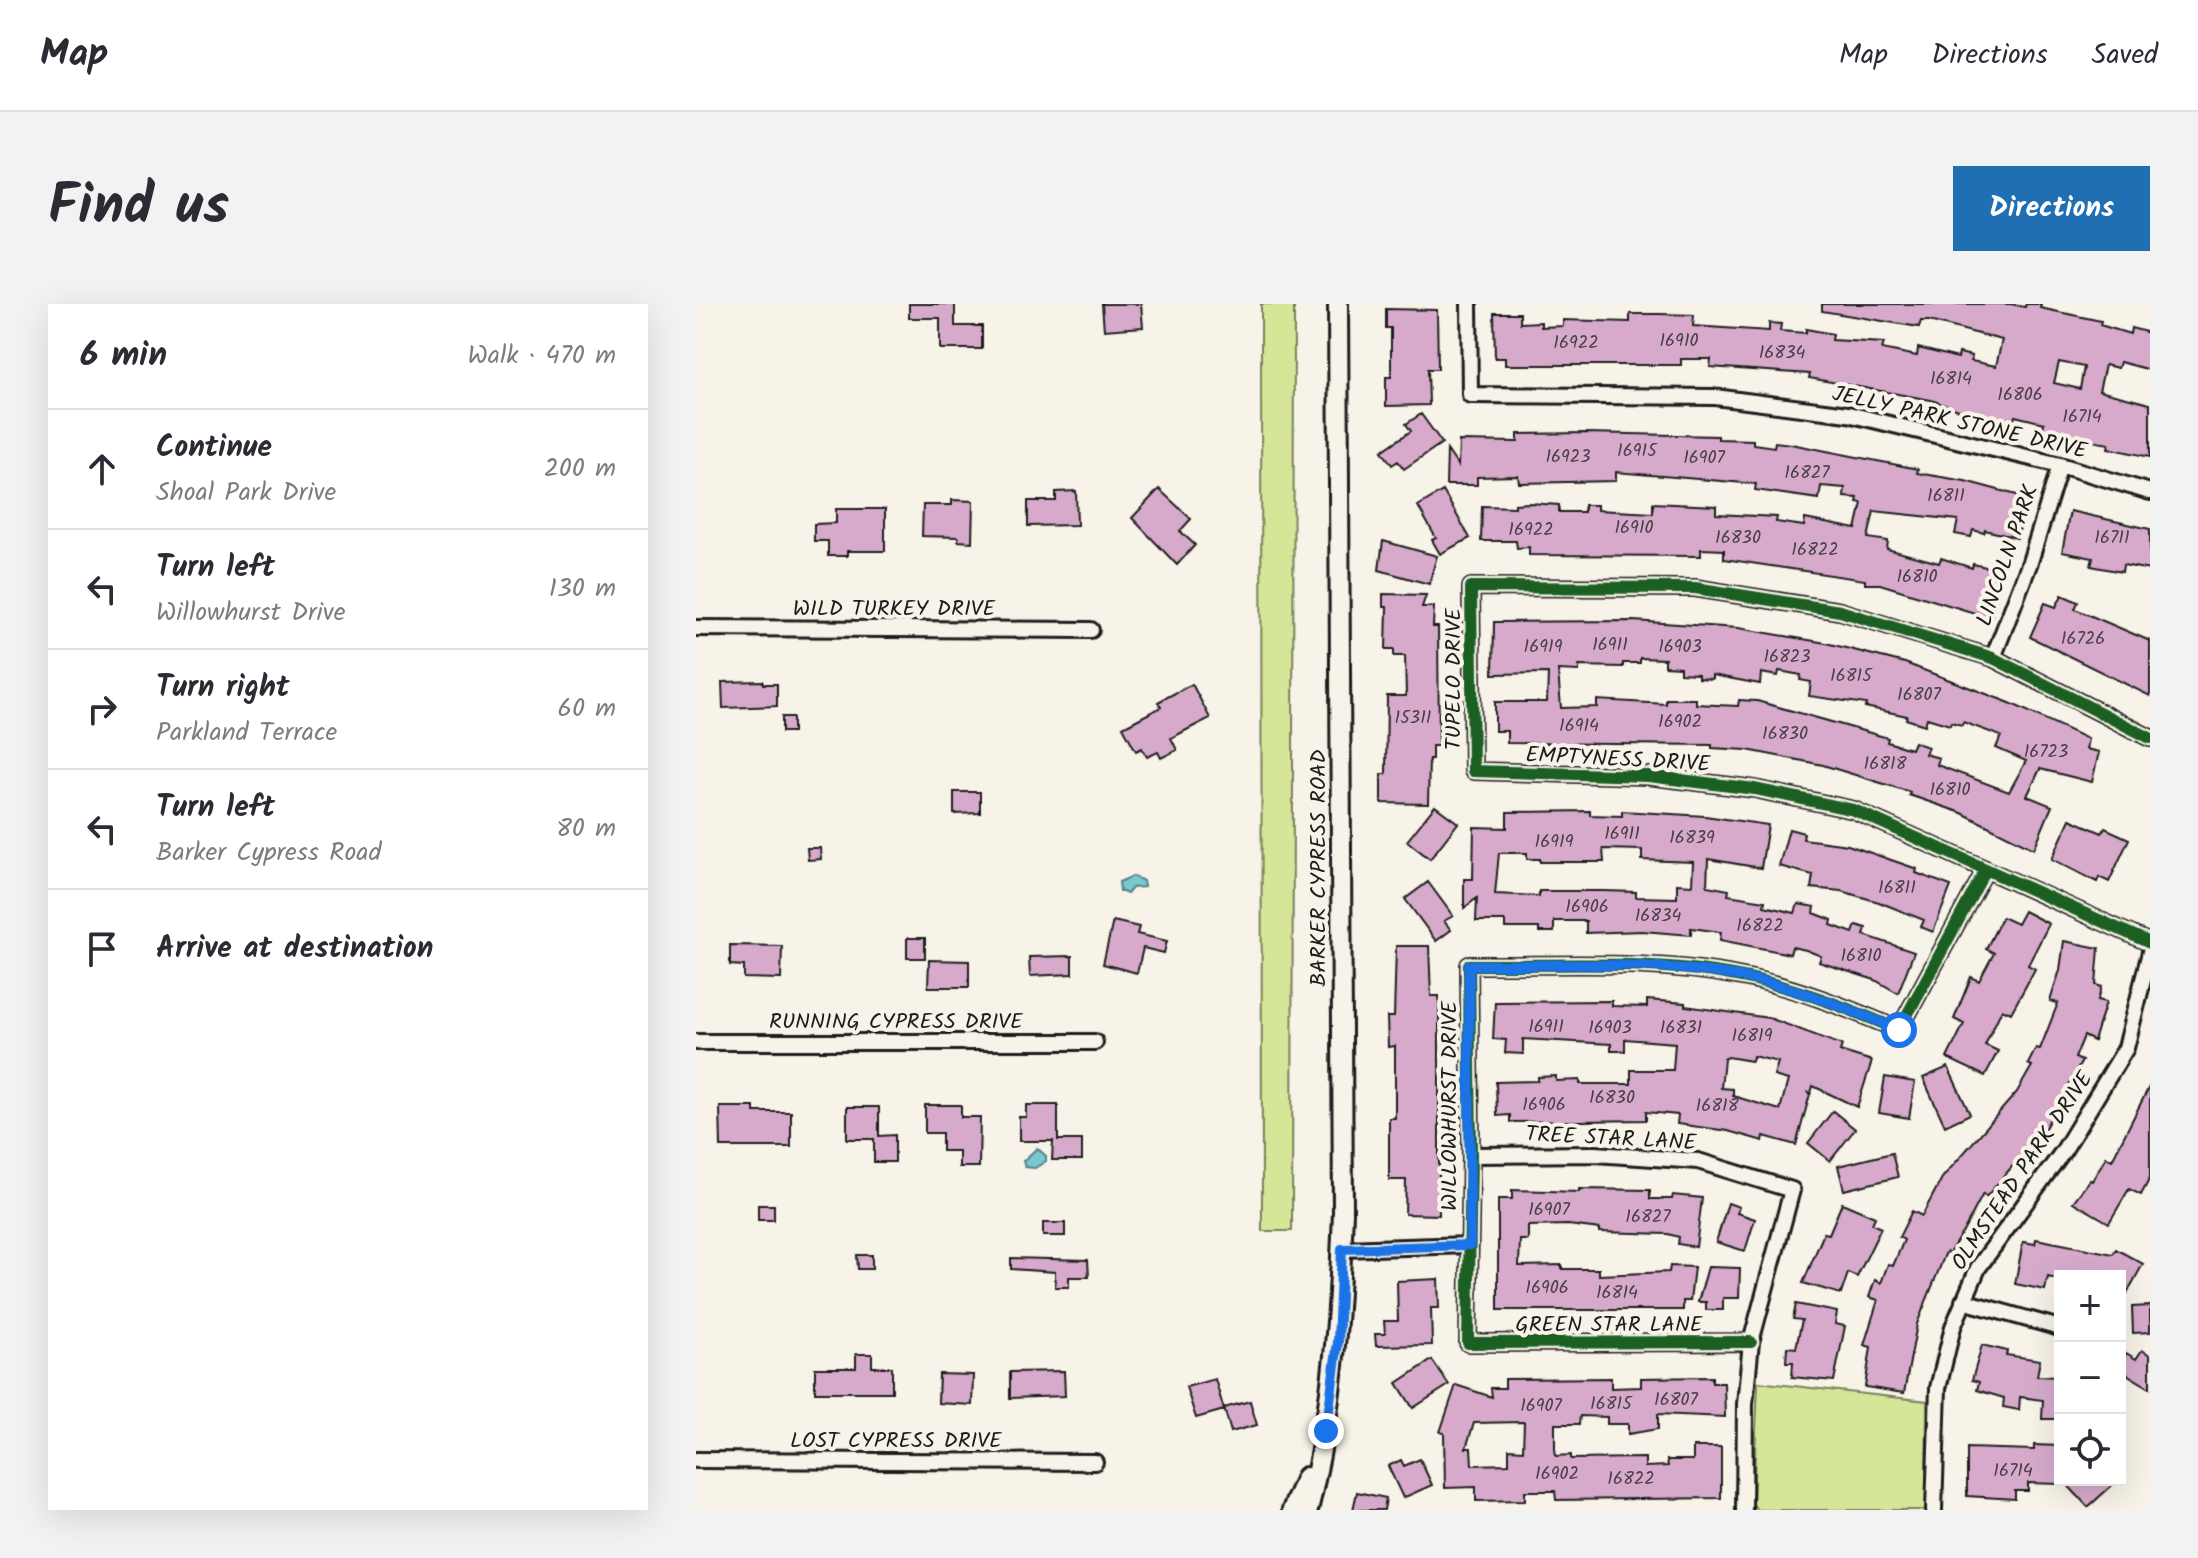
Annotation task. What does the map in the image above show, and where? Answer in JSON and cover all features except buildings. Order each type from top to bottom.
[{"type":"street","name":"BARKER CYPRESS ROAD","points":[[1308,1510],[1326,1431],[1338,1342],[1342,1249],[1338,304]]},
{"type":"street","name":"JELLY PARK STONE DRIVE","points":[[1469,304],[1470,395],[1715,397],[1848,414],[2060,465],[2150,492]]},
{"type":"street","name":"LINCOLN PARK","points":[[1993,658],[2030,562],[2060,465]]},
{"type":"street","name":"TUPELO DRIVE","points":[[1473,771],[1471,587],[1695,588],[1840,611],[1993,658]]},
{"type":"street","name":"WILD TURKEY DRIVE","points":[[696,628],[1091,630]]},
{"type":"street","points":[[1993,658],[2150,738]]},
{"type":"street","name":"EMPTYNESS DRIVE","points":[[1473,771],[1648,776],[1755,789],[1854,810],[2150,943]]},
{"type":"street","name":"WILLOWHURST DRIVE","points":[[1468,1343],[1471,1155],[1469,965],[1644,966],[1738,976],[1828,1000],[1899,1030],[1986,869]]},
{"type":"street","name":"OLMSTEAD PARK DRIVE","points":[[1934,1510],[1938,1388],[1953,1327],[1963,1301],[1978,1268],[2064,1150],[2126,1048],[2150,952]]},
{"type":"street","name":"RUNNING CYPRESS DRIVE","points":[[696,1042],[1095,1042]]},
{"type":"street","name":"TREE STAR LANE","points":[[1471,1155],[1595,1154],[1698,1161],[1792,1190],[1751,1342]]},
{"type":"street","points":[[1342,1249],[1470,1245]]},
{"type":"street","points":[[1963,1301],[2054,1326]]},
{"type":"street","points":[[1744,1510],[1745,1404],[1751,1342]]},
{"type":"street","name":"GREEN STAR LANE","points":[[1468,1343],[1751,1342]]},
{"type":"street","name":"BARKER CYPRESS ROAD","points":[[1292,1510],[1326,1431]]},
{"type":"street","name":"LOST CYPRESS DRIVE","points":[[696,1460],[1095,1462]]},
{"type":"green space","points":[[1261,304],[1294,304],[1292,1231],[1262,1231]]},
{"type":"green space","points":[[1758,1382],[1927,1401],[1926,1510],[1757,1510],[1753,1504]]},
{"type":"water","points":[[1133,876],[1143,881],[1144,887],[1132,888],[1127,894],[1120,891],[1119,882]]},
{"type":"water","points":[[1037,1148],[1046,1156],[1046,1161],[1035,1168],[1025,1167],[1023,1161]]},
{"type":"cycle path","points":[[2150,738],[1993,658],[1840,611],[1695,588],[1471,587],[1473,771],[1648,776],[1755,789],[1854,810],[2150,943]]},
{"type":"cycle path","points":[[1751,1342],[1468,1343],[1471,1155],[1469,965],[1604,964],[1704,971],[1758,980],[1800,992],[1899,1030],[1986,869]]},
{"type":"route","points":[[1326,1431],[1338,1342],[1342,1249],[1470,1245],[1469,965],[1644,966],[1738,976],[1828,1000],[1899,1030]]}]
